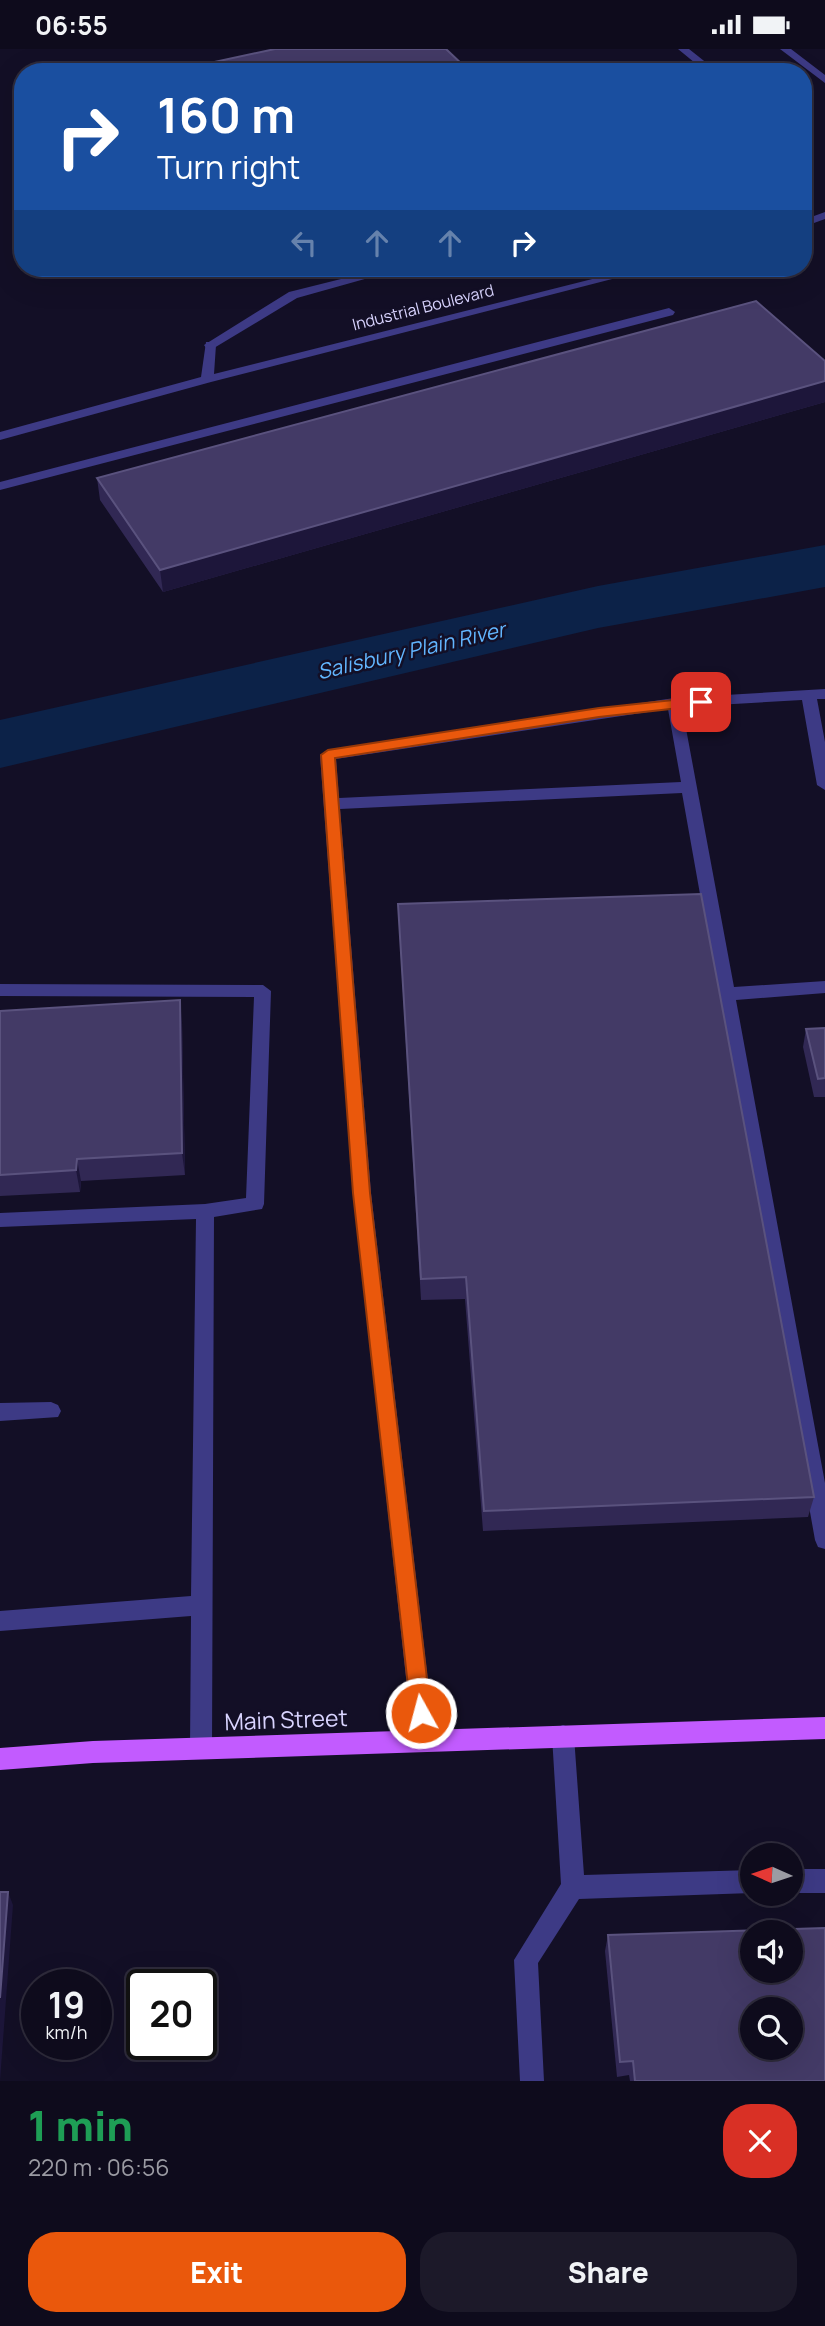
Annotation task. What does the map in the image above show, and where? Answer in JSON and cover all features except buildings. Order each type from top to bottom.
[{"type":"main road","name":"Main Street","points":[[0,1759],[201,1748],[825,1728]]},
{"type":"street","points":[[682,49],[701,63]]},
{"type":"street","points":[[785,49],[803,63]]},
{"type":"street","points":[[207,379],[210,345],[293,295],[363,277]]},
{"type":"street","name":"Industrial Boulevard","points":[[0,436],[207,379],[613,277]]},
{"type":"street","points":[[0,487],[669,312]]},
{"type":"street","points":[[424,1741],[362,1193],[334,804],[328,755],[674,703],[817,694],[825,785]]},
{"type":"street","points":[[674,703],[825,1539]]},
{"type":"street","points":[[334,804],[689,787]]},
{"type":"street","points":[[727,994],[825,987]]},
{"type":"street","points":[[0,990],[262,991],[255,1204],[205,1211],[0,1220]]},
{"type":"street","points":[[201,1748],[205,1211]]},
{"type":"street","points":[[0,1412],[51,1411]]},
{"type":"street","points":[[0,1621],[202,1605]]},
{"type":"street","points":[[533,2081],[526,1960],[573,1887],[563,1736]]},
{"type":"street","points":[[803,1881],[825,1881]]},
{"type":"street","points":[[573,1887],[740,1882]]},
{"type":"waterway","name":"Salisbury Plain River","points":[[0,744],[598,607],[825,566]]},
{"type":"route","points":[[421,1713],[362,1193],[334,804],[328,755],[599,713],[701,702]]}]
